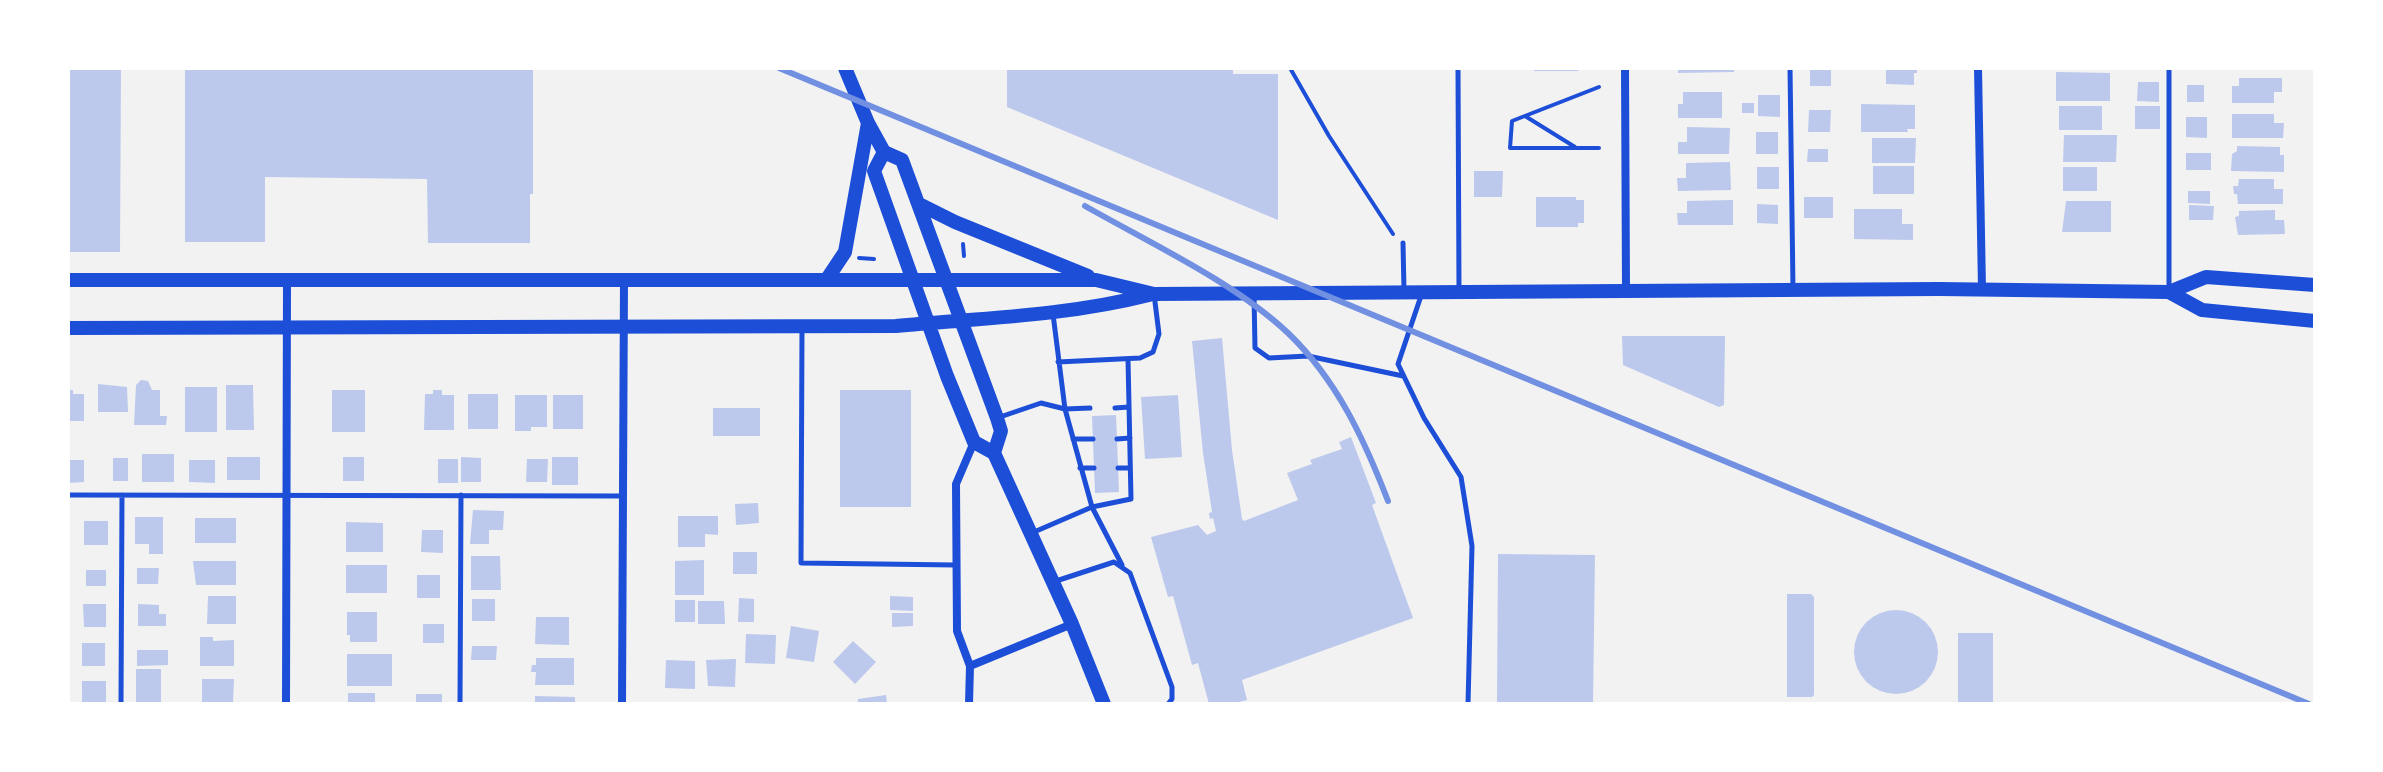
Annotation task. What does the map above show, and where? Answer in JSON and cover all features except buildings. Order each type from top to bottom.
[{"type":"main road","points":[[845,68],[884,152],[902,160],[997,418],[1001,431],[994,453]]},
{"type":"main road","points":[[827,279],[845,252],[868,123]]},
{"type":"main road","points":[[884,152],[874,171],[974,442],[994,453],[1072,624],[1104,704]]},
{"type":"main road","points":[[919,204],[1096,280],[1154,294],[1982,289],[2169,292],[2206,277],[2315,285]]},
{"type":"main road","points":[[68,280],[1096,280]]},
{"type":"main road","points":[[2169,292],[2202,310],[2315,321]]},
{"type":"main road","points":[[68,328],[896,326],[1104,307],[1154,294]]},
{"type":"street","points":[[1625,68],[1626,291]]},
{"type":"street","points":[[1978,68],[1982,289]]},
{"type":"street","points":[[622,704],[624,279]]},
{"type":"street","points":[[286,704],[287,280]]},
{"type":"street","points":[[969,704],[970,666],[957,631],[956,484],[974,442]]},
{"type":"street","points":[[970,666],[1072,624]]},
{"type":"lane","points":[[1458,68],[1459,292]]},
{"type":"lane","points":[[1790,68],[1793,290]]},
{"type":"lane","points":[[2169,68],[2169,292]]},
{"type":"lane","points":[[1403,246],[1404,292]]},
{"type":"lane","points":[[1423,292],[1398,364],[1424,418],[1461,477],[1472,546],[1468,704]]},
{"type":"lane","points":[[1058,362],[1140,358],[1153,352],[1159,334],[1154,294]]},
{"type":"lane","points":[[1254,294],[1255,348],[1269,358],[1308,356],[1404,376]]},
{"type":"lane","points":[[1053,313],[1065,409],[1080,468],[1092,507],[1139,594],[1172,687],[1172,699],[1168,704]]},
{"type":"lane","points":[[802,326],[801,563],[956,565]]},
{"type":"lane","points":[[1029,534],[1092,507],[1131,499],[1128,359]]},
{"type":"lane","points":[[997,418],[1041,403],[1065,409],[1090,408]]},
{"type":"lane","points":[[1115,408],[1129,407]]},
{"type":"lane","points":[[1117,439],[1130,438]]},
{"type":"lane","points":[[1073,439],[1093,439]]},
{"type":"lane","points":[[1080,468],[1094,468]]},
{"type":"lane","points":[[1118,468],[1130,468]]},
{"type":"lane","points":[[68,495],[623,496]]},
{"type":"lane","points":[[121,704],[122,495]]},
{"type":"lane","points":[[460,704],[461,495]]},
{"type":"lane","points":[[1052,582],[1093,567],[1114,562],[1122,565]]},
{"type":"path","points":[[1290,68],[1329,136],[1403,246]]},
{"type":"path","points":[[1599,87],[1512,121],[1510,148],[1599,148]]},
{"type":"path","points":[[1524,115],[1577,148]]},
{"type":"path","points":[[961,256],[966,261]]},
{"type":"path","points":[[857,258],[876,260]]},
{"type":"railway","points":[[779,68],[2309,704]]},
{"type":"railway","points":[[1085,206],[1217,280],[1288,333],[1335,390],[1369,455],[1388,501]]}]
